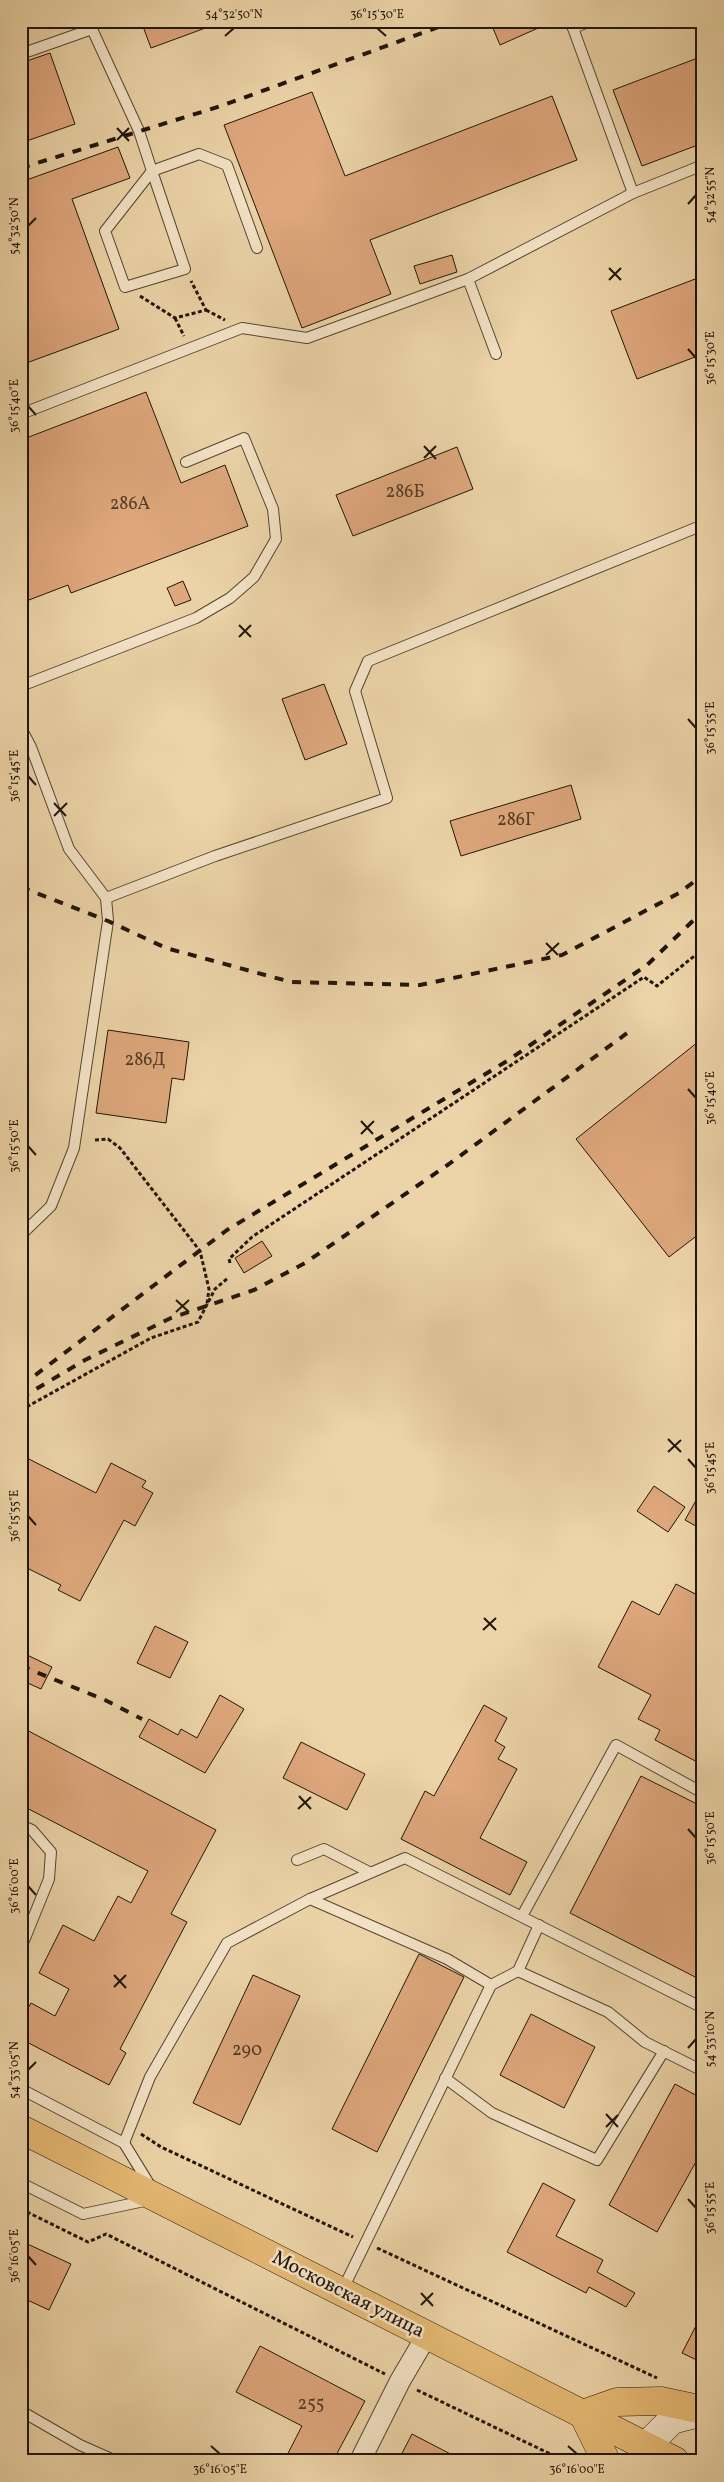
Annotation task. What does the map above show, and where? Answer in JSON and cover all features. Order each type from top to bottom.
[{"type":"main road","name":"Московская улица","points":[[21,2130],[583,2414],[645,2454],[675,2461]]},
{"type":"main road","points":[[606,2461],[583,2414],[617,2402],[661,2401],[703,2411]]},
{"type":"main road","points":[[645,2454],[672,2420],[703,2411]]},
{"type":"street","points":[[360,2461],[400,2381],[426,2335]]},
{"type":"lane","points":[[591,21],[571,25],[633,193]]},
{"type":"lane","points":[[21,54],[90,25],[139,131],[152,171],[184,269],[125,287],[105,230],[152,171],[199,154],[226,165],[257,248]]},
{"type":"lane","points":[[21,414],[242,328],[307,338],[468,279],[633,193],[703,165]]},
{"type":"lane","points":[[468,279],[496,354]]},
{"type":"lane","points":[[21,686],[196,618],[230,598],[254,577],[276,538],[273,508],[244,438],[186,462]]},
{"type":"lane","points":[[106,898],[215,856],[386,798],[355,691],[368,661],[703,525]]},
{"type":"lane","points":[[21,728],[31,747],[69,848],[106,898],[108,921],[74,1148],[51,1206],[21,1235]]},
{"type":"lane","points":[[522,1916],[616,1745],[703,1793]]},
{"type":"lane","points":[[21,1825],[32,1830],[51,1852],[49,1879],[21,1948]]},
{"type":"lane","points":[[297,1860],[324,1849],[369,1872]]},
{"type":"lane","points":[[124,2143],[150,2077],[227,1943],[310,1899],[405,1858],[703,2008]]},
{"type":"lane","points":[[310,1899],[447,1959],[491,1985]]},
{"type":"lane","points":[[342,2292],[491,1985],[518,1971],[539,1925]]},
{"type":"lane","points":[[518,1971],[608,2012],[644,2042],[703,2071]]},
{"type":"lane","points":[[446,2078],[492,2113],[597,2160],[664,2051]]},
{"type":"lane","points":[[21,2090],[124,2143],[158,2198],[82,2214],[21,2183]]},
{"type":"lane","points":[[21,2412],[80,2445],[116,2461]]},
{"type":"path","points":[[175,318],[206,310],[184,269]]},
{"type":"path","points":[[125,287],[175,318],[190,348]]},
{"type":"path","points":[[230,1263],[229,1259],[252,1237],[277,1220],[644,977],[657,986],[703,949]]},
{"type":"path","points":[[95,1140],[108,1139],[120,1148],[200,1251],[209,1289],[207,1306]]},
{"type":"path","points":[[21,1410],[151,1338],[198,1322],[216,1289],[228,1278]]},
{"type":"path","points":[[21,2209],[88,2242],[106,2234],[565,2461]]},
{"type":"path","points":[[696,2441],[703,2444]]},
{"type":"building","points":[[141,21],[219,21],[219,23],[151,48]]},
{"type":"building","points":[[490,21],[554,21],[500,45]]},
{"type":"building","points":[[50,53],[75,124],[21,143],[21,63]]},
{"type":"building","points":[[703,56],[703,143],[642,166],[613,90]]},
{"type":"building","points":[[312,92],[345,176],[552,96],[577,160],[370,240],[391,294],[302,328],[224,125]]},
{"type":"building","points":[[118,147],[130,178],[72,199],[119,329],[21,365],[21,182]]},
{"type":"building","points":[[452,255],[457,272],[420,284],[414,266]]},
{"type":"building","points":[[703,276],[703,354],[637,379],[611,311]]},
{"type":"building","points":[[146,392],[181,483],[225,465],[248,526],[71,593],[68,585],[21,603],[21,440]]},
{"type":"building","points":[[457,447],[473,489],[353,536],[336,495]]},
{"type":"building","points":[[183,581],[191,600],[175,606],[167,588]]},
{"type":"building","points":[[324,684],[347,744],[305,760],[282,699]]},
{"type":"building","points":[[571,785],[581,819],[461,856],[450,821]]},
{"type":"building","points":[[108,1030],[189,1042],[184,1080],[172,1078],[166,1123],[96,1113]]},
{"type":"building","points":[[703,1038],[703,1231],[669,1257],[576,1139]]},
{"type":"building","points":[[262,1241],[272,1256],[244,1273],[235,1258]]},
{"type":"building","points":[[21,1455],[96,1493],[111,1463],[146,1481],[142,1487],[153,1493],[135,1526],[124,1520],[80,1601],[58,1590],[61,1585],[21,1565]]},
{"type":"building","points":[[654,1486],[685,1507],[668,1532],[637,1511]]},
{"type":"building","points":[[703,1488],[703,1530],[685,1520]]},
{"type":"building","points":[[676,1584],[703,1598],[703,1765],[655,1740],[660,1730],[638,1719],[651,1695],[598,1667],[632,1601],[659,1615]]},
{"type":"building","points":[[155,1626],[188,1642],[170,1678],[137,1663]]},
{"type":"building","points":[[21,1652],[52,1667],[41,1689],[21,1680]]},
{"type":"building","points":[[220,1695],[244,1709],[205,1773],[139,1737],[149,1719],[178,1735],[181,1729],[197,1738]]},
{"type":"building","points":[[484,1705],[507,1718],[495,1741],[505,1747],[498,1759],[517,1769],[480,1838],[527,1862],[510,1895],[401,1839],[425,1791],[434,1796]]},
{"type":"building","points":[[21,1727],[216,1830],[171,1914],[187,1922],[120,2049],[126,2053],[109,2085],[21,2039],[21,2021],[31,2003],[55,2016],[69,1989],[39,1973],[63,1925],[94,1941],[118,1896],[131,1903],[148,1871],[21,1805]]},
{"type":"building","points":[[301,1742],[365,1774],[347,1810],[283,1778]]},
{"type":"building","points":[[641,1776],[703,1807],[703,1981],[570,1913]]},
{"type":"building","points":[[419,1954],[464,1977],[377,2152],[332,2129]]},
{"type":"building","points":[[253,1975],[300,1996],[240,2125],[193,2103]]},
{"type":"building","points":[[531,2014],[595,2047],[564,2108],[500,2075]]},
{"type":"building","points":[[675,2084],[703,2099],[703,2149],[657,2232],[609,2205]]},
{"type":"building","points":[[543,2183],[575,2200],[556,2236],[603,2260],[597,2272],[635,2293],[626,2307],[589,2287],[586,2293],[507,2252]]},
{"type":"building","points":[[21,2241],[71,2264],[49,2310],[21,2297]]},
{"type":"building","points":[[703,2312],[703,2363],[682,2353]]},
{"type":"building","points":[[260,2346],[365,2401],[333,2461],[284,2461],[302,2426],[236,2392]]},
{"type":"building","points":[[412,2434],[464,2461],[398,2461]]},
{"type":"railway","points":[[21,168],[221,106],[455,21]]},
{"type":"railway","points":[[21,887],[108,921],[166,948],[291,982],[420,985],[562,955],[679,893],[703,875]]},
{"type":"railway","points":[[21,1386],[227,1230],[507,1061],[647,965],[703,911]]},
{"type":"railway","points":[[21,1398],[85,1360],[171,1318],[254,1290],[305,1263],[449,1164],[634,1028]]},
{"type":"railway","points":[[21,1666],[105,1700],[142,1719]]}]
